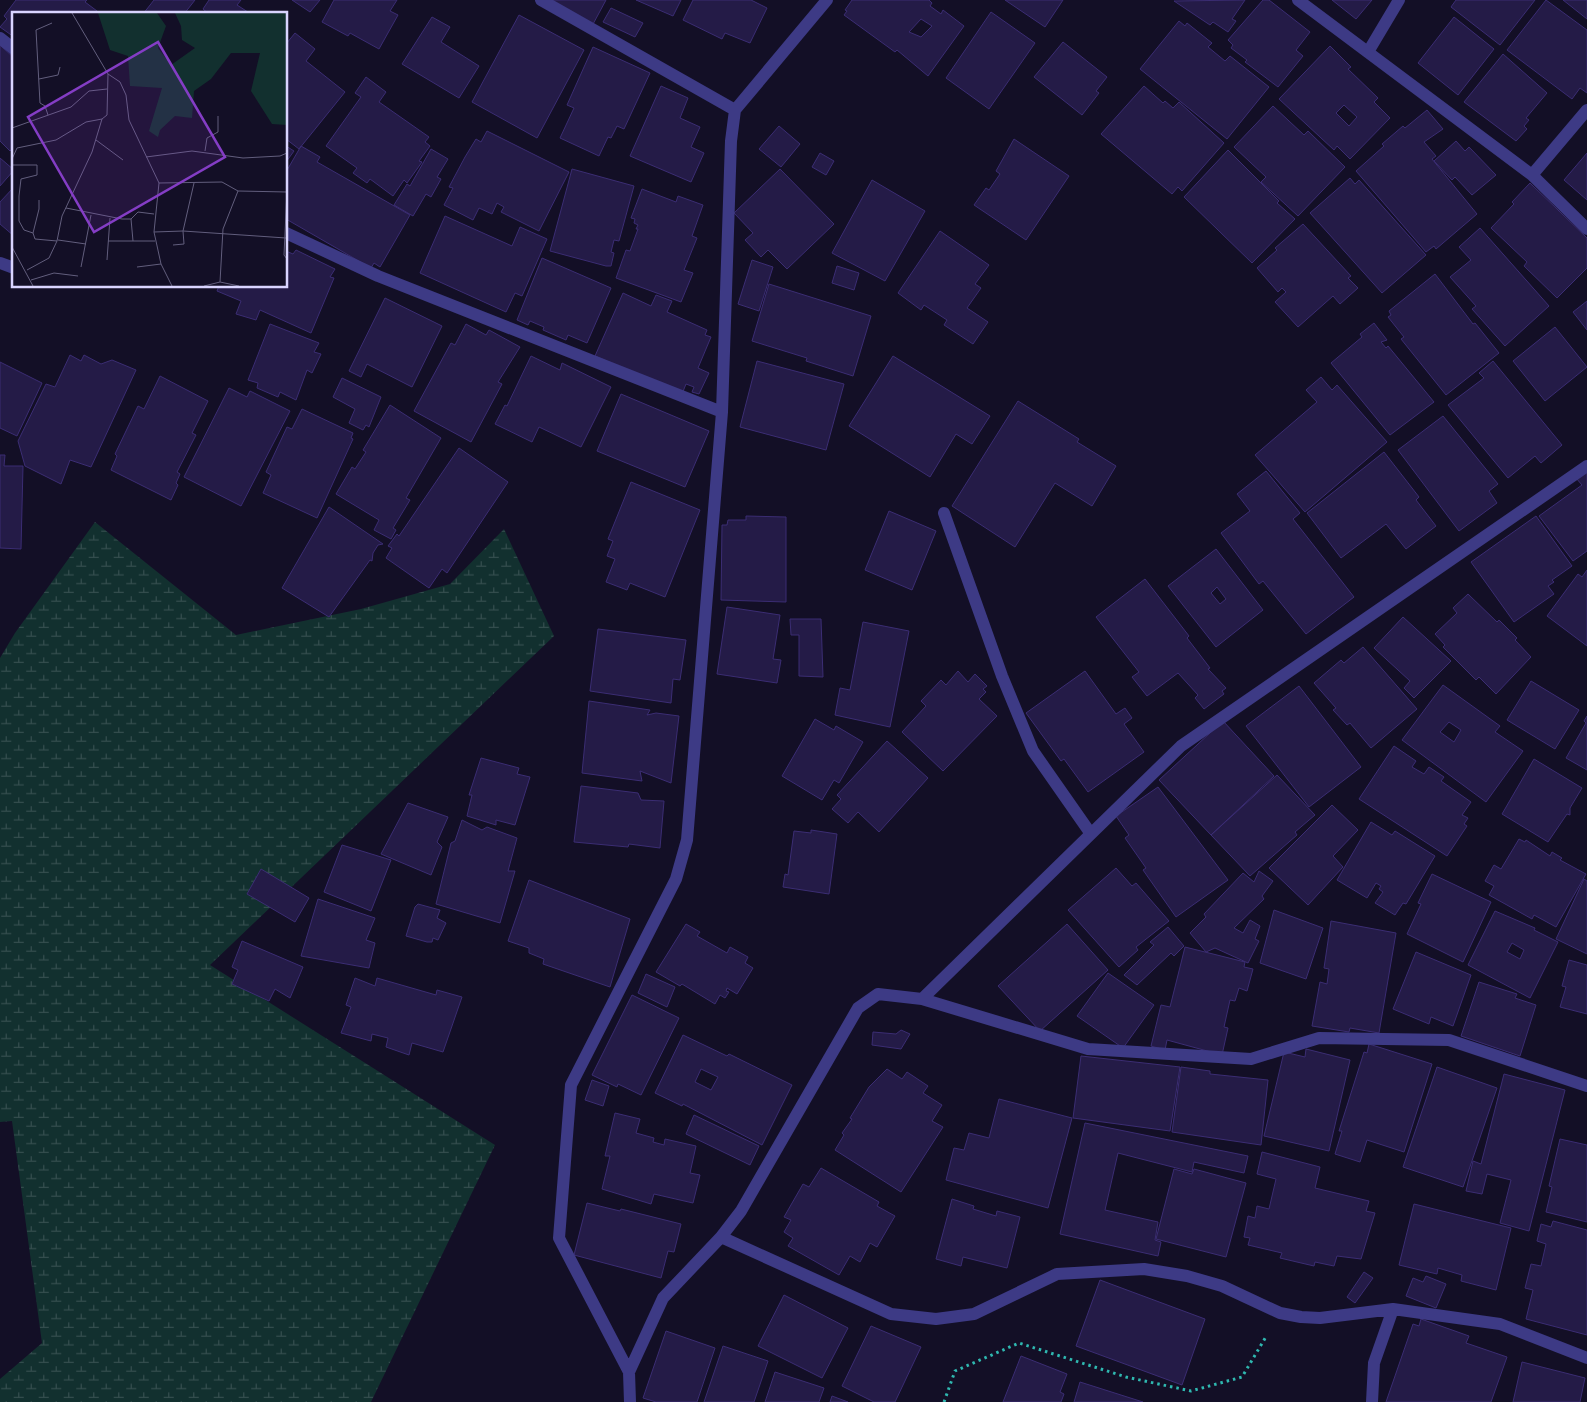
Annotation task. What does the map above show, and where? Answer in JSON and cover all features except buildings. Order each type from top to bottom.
[{"type":"street","points":[[541,0],[735,110]]},
{"type":"street","points":[[630,1402],[629,1372],[559,1238],[571,1085],[676,879],[688,840],[722,412],[732,141],[735,110],[827,0]]},
{"type":"street","points":[[1298,0],[1532,175],[1587,228]]},
{"type":"street","points":[[1368,52],[1400,0]]},
{"type":"street","points":[[0,38],[12,47]]},
{"type":"street","points":[[1532,175],[1587,110]]},
{"type":"street","points":[[288,234],[378,276],[722,412]]},
{"type":"street","points":[[0,263],[12,267]]},
{"type":"street","points":[[922,999],[1181,746],[1587,466]]},
{"type":"street","points":[[944,513],[1002,676],[1033,751],[1091,834]]},
{"type":"street","points":[[629,1372],[663,1298],[721,1237],[741,1212],[858,1008],[878,994],[922,999],[1088,1049],[1251,1059],[1319,1038],[1449,1040],[1587,1086]]},
{"type":"street","points":[[721,1237],[891,1314],[936,1319],[974,1314],[1058,1274],[1144,1269],[1187,1276],[1222,1286],[1280,1313],[1320,1318],[1393,1309],[1500,1324],[1587,1358]]},
{"type":"street","points":[[1372,1402],[1374,1364],[1393,1309]]},
{"type":"path","points":[[944,1402],[955,1371],[1019,1343],[1126,1377],[1191,1390],[1234,1380],[1242,1377],[1280,1313]]},
{"type":"green space","points":[[95,522],[236,635],[361,609],[450,584],[504,529],[554,636],[210,965],[495,1145],[371,1402],[0,1402],[0,1379],[42,1343],[12,1121],[0,1122],[0,658],[15,633]]}]
